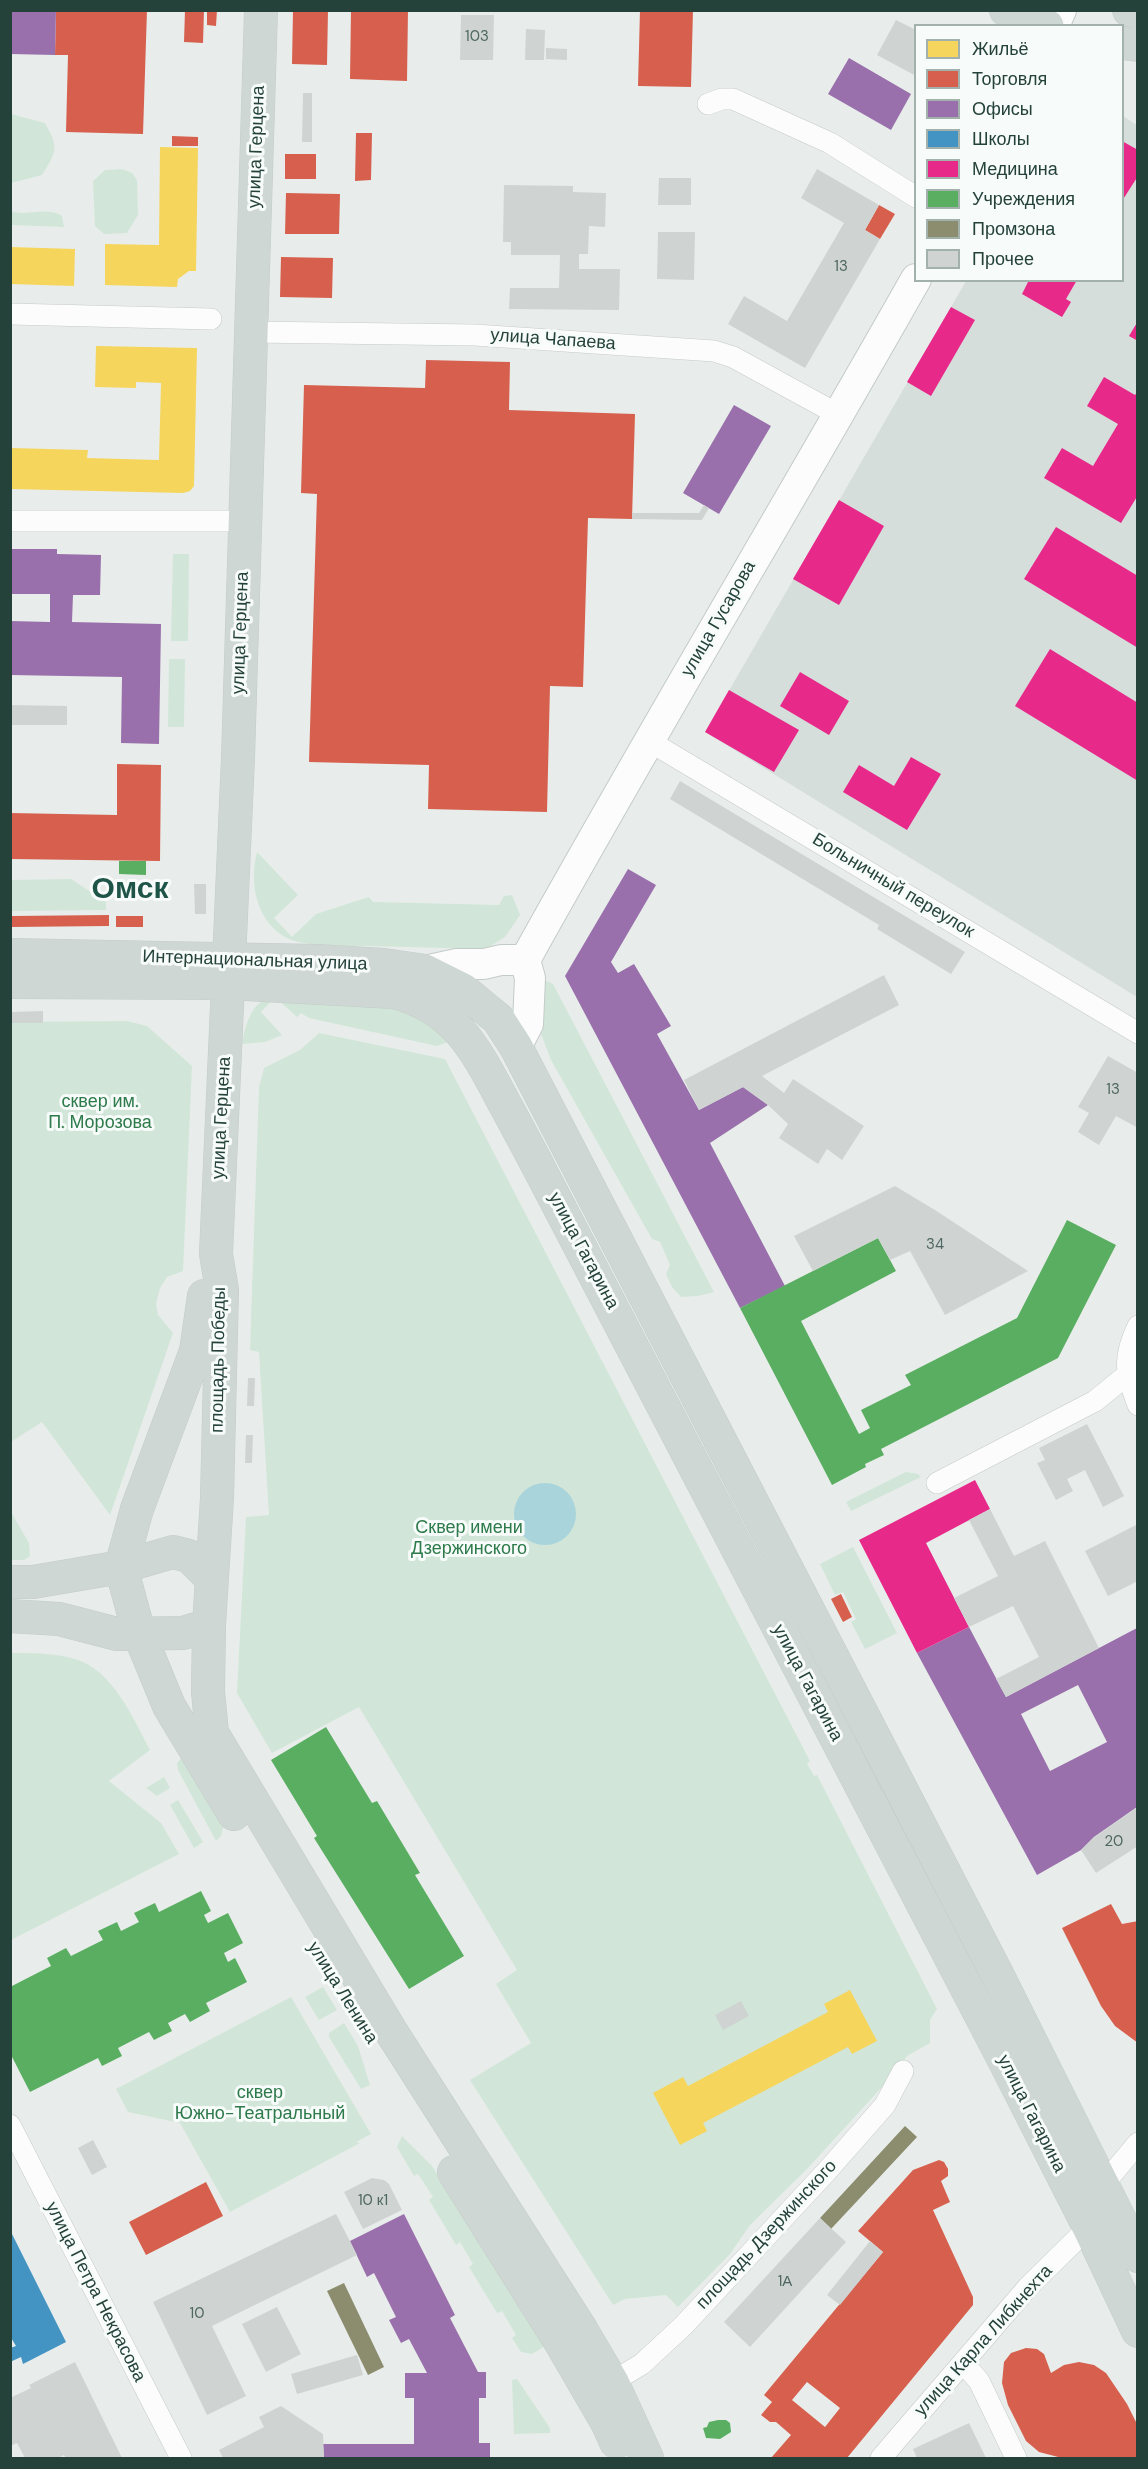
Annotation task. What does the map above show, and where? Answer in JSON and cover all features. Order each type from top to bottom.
[{"type":"main road","name":"улица Герцена","points":[[216,1254],[229,971],[261,10]]},
{"type":"main road","points":[[1006,10],[1042,24]]},
{"type":"main road","points":[[1055,24],[1061,10]]},
{"type":"main road","points":[[1129,10],[1137,12]]},
{"type":"main road","name":"улица Гусарова","points":[[525,960],[914,281]]},
{"type":"main road","name":"Интернациональная улица","points":[[10,956],[229,971],[394,992],[415,997],[429,1005],[450,1020],[468,1039]]},
{"type":"main road","points":[[425,970],[457,964],[525,960],[530,978],[528,1024],[516,1047]]},
{"type":"main road","name":"Интернациональная улица","points":[[10,982],[384,965],[425,970],[463,990],[487,1010]]},
{"type":"main road","name":"улица Гагарина","points":[[487,1010],[498,1019],[516,1047],[924,1834],[1137,2256]]},
{"type":"main road","name":"улица Гагарина","points":[[468,1039],[488,1072],[648,1376],[1089,2227],[1137,2331]]},
{"type":"main road","name":"площадь Победы","points":[[121,1567],[137,1509],[196,1351],[204,1290],[216,1254]]},
{"type":"main road","name":"площадь Победы","points":[[212,1732],[208,1692],[209,1625],[206,1572],[217,1498],[222,1290],[216,1254]]},
{"type":"main road","points":[[648,1376],[677,1361]]},
{"type":"main road","points":[[10,1582],[57,1578],[121,1567],[173,1552],[189,1556],[206,1572]]},
{"type":"main road","points":[[121,1567],[139,1634]]},
{"type":"main road","points":[[10,1616],[59,1619],[117,1634],[183,1633],[209,1625]]},
{"type":"main road","name":"улица Ленина","points":[[139,1634],[169,1706],[344,1996],[561,2343],[608,2424],[623,2458]]},
{"type":"main road","name":"улица Ленина","points":[[212,1732],[392,2033],[556,2288],[612,2382],[647,2458]]},
{"type":"street","points":[[708,104],[722,99],[734,99],[830,143],[914,196]]},
{"type":"street","points":[[10,314],[210,319]]},
{"type":"street","name":"улица Чапаева","points":[[252,332],[475,335],[714,351],[733,357],[839,415]]},
{"type":"street","points":[[10,521],[245,521]]},
{"type":"street","name":"Больничный переулок","points":[[649,741],[1137,1033]]},
{"type":"street","points":[[1137,1326],[1129,1344],[1126,1359],[1126,1375],[1137,1405]]},
{"type":"street","points":[[937,1483],[1095,1401],[1126,1375]]},
{"type":"street","name":"площадь Дзержинского","points":[[612,2382],[642,2364],[683,2326],[885,2105],[903,2071]]},
{"type":"street","name":"улица Петра Некрасова","points":[[10,2125],[181,2458]]},
{"type":"street","points":[[1102,2185],[1137,2143]]},
{"type":"street","name":"улица Карла Либкнехта","points":[[881,2458],[1028,2287],[1089,2227]]},
{"type":"street","points":[[964,2364],[979,2381],[1016,2458]]},
{"type":"shaded area","points":[[1124,117],[1137,125],[1137,997],[705,732],[965,282],[1124,282]]},
{"type":"green space","points":[[11,114],[45,123],[53,138],[54,149],[51,160],[42,175],[11,183]]},
{"type":"green space","points":[[122,169],[132,173],[137,180],[138,215],[127,233],[104,234],[95,226],[93,181],[105,170]]},
{"type":"green space","points":[[11,211],[56,213],[62,216],[64,227],[11,225]]},
{"type":"green space","points":[[173,554],[189,554],[188,641],[171,641]]},
{"type":"green space","points":[[169,659],[185,659],[184,727],[168,727]]},
{"type":"green space","points":[[257,852],[298,895],[274,918],[292,937],[316,914],[369,897],[373,902],[499,905],[504,896],[512,895],[520,915],[505,937],[486,949],[337,946],[302,943],[285,937],[275,930],[261,911],[254,876]]},
{"type":"green space","points":[[71,879],[106,902],[106,910],[11,911],[11,880]]},
{"type":"green space","points":[[538,977],[553,984],[714,1292],[681,1297],[672,1287],[666,1274],[670,1265],[660,1242],[652,1239],[551,1060],[541,1034]]},
{"type":"green space","points":[[275,997],[261,1012],[282,1035],[265,1042],[242,1044],[253,1010],[262,1001]]},
{"type":"green space","points":[[276,998],[393,1008],[419,1018],[451,1041],[437,1046],[309,1018],[301,1013],[297,1017]]},
{"type":"green space","name":"сквер им. П. Морозова","points":[[127,1021],[147,1026],[192,1066],[183,1271],[167,1277],[160,1288],[156,1304],[158,1315],[173,1333],[110,1515],[42,1422],[11,1442],[11,1022]]},
{"type":"green space","name":"Сквер имени Дзержинского","points":[[319,1033],[445,1059],[810,1761],[807,1764],[814,1776],[817,1775],[937,2009],[930,2020],[930,2043],[907,2056],[893,2075],[807,2169],[750,2225],[730,2254],[678,2307],[666,2295],[625,2299],[613,2305],[470,2080],[531,2043],[496,1984],[517,1970],[359,1707],[272,1753],[237,1693],[246,1517],[269,1515],[259,1352],[250,1350],[259,1087],[264,1068],[300,1050]]},
{"type":"green space","points":[[906,1472],[918,1474],[921,1477],[851,1511],[846,1502]]},
{"type":"green space","points":[[11,1512],[29,1543],[30,1556],[24,1560],[11,1560]]},
{"type":"green space","points":[[853,1547],[897,1633],[865,1649],[851,1622],[856,1619],[843,1592],[835,1595],[820,1564]]},
{"type":"green space","points":[[11,1653],[51,1654],[75,1659],[100,1673],[111,1684],[129,1710],[150,1750],[109,1781],[161,1823],[179,1854],[11,1940]]},
{"type":"green space","points":[[183,1756],[225,1821],[221,1836],[216,1841],[178,1770],[177,1763]]},
{"type":"green space","points":[[164,1777],[170,1788],[157,1796],[146,1788]]},
{"type":"green space","points":[[178,1800],[203,1842],[194,1848],[170,1805]]},
{"type":"green space","points":[[323,1987],[337,2010],[319,2020],[305,1997]]},
{"type":"green space","name":"сквер Южно-Театральный","points":[[291,1997],[371,2134],[356,2142],[360,2143],[230,2212],[180,2123],[128,2112],[116,2089]]},
{"type":"green space","points":[[344,2023],[358,2046],[370,2085],[361,2089],[329,2037],[329,2033]]},
{"type":"green space","points":[[402,2136],[432,2166],[547,2345],[532,2354],[521,2352],[512,2338],[516,2335],[502,2311],[497,2313],[469,2267],[473,2264],[460,2242],[456,2245],[429,2200],[433,2197],[418,2174],[414,2176],[397,2147]]},
{"type":"green space","points":[[517,2379],[550,2428],[550,2433],[514,2434],[512,2380]]},
{"type":"water","points":[[545,1483],[567,1492],[576,1514],[567,1536],[545,1545],[523,1536],[514,1514],[523,1492]]},
{"type":"building: Жильё","points":[[160,147],[198,148],[196,271],[189,271],[178,279],[177,287],[105,285],[105,244],[159,245]]},
{"type":"building: Жильё","points":[[10,247],[75,249],[74,286],[10,284]]},
{"type":"building: Жильё","points":[[96,346],[197,348],[194,486],[190,491],[183,493],[10,489],[10,448],[88,450],[87,458],[159,460],[161,383],[136,382],[136,388],[95,387]]},
{"type":"building: Жильё","points":[[850,1990],[877,2041],[852,2054],[848,2047],[703,2123],[707,2131],[680,2145],[653,2093],[683,2077],[688,2086],[828,2012],[824,2004]]},
{"type":"building: Торговля","points":[[56,10],[147,10],[143,134],[66,132],[68,55],[55,55]]},
{"type":"building: Торговля","points":[[185,10],[204,10],[203,43],[184,42]]},
{"type":"building: Торговля","points":[[207,10],[217,10],[216,26],[207,25]]},
{"type":"building: Торговля","points":[[293,10],[328,10],[327,65],[292,64]]},
{"type":"building: Торговля","points":[[351,10],[408,10],[407,81],[350,79]]},
{"type":"building: Торговля","points":[[640,10],[693,10],[691,87],[638,86]]},
{"type":"building: Торговля","points":[[356,133],[372,133],[371,180],[355,181]]},
{"type":"building: Торговля","points":[[172,136],[198,137],[198,146],[172,146]]},
{"type":"building: Торговля","points":[[285,154],[316,154],[316,179],[285,179]]},
{"type":"building: Торговля","points":[[286,193],[340,194],[339,234],[285,234]]},
{"type":"building: Торговля","points":[[879,205],[895,214],[880,239],[865,230]]},
{"type":"building: Торговля","points":[[281,257],[333,258],[332,298],[280,297]]},
{"type":"building: Торговля","points":[[426,360],[510,362],[509,410],[635,414],[632,519],[588,518],[583,687],[550,686],[547,812],[428,809],[429,765],[309,762],[317,494],[301,493],[304,385],[425,388]]},
{"type":"building: Торговля","points":[[117,764],[161,765],[160,861],[10,859],[10,813],[117,815]]},
{"type":"building: Торговля","points":[[109,915],[109,926],[12,927],[12,916]]},
{"type":"building: Торговля","points":[[116,916],[143,916],[143,927],[116,927]]},
{"type":"building: Торговля","points":[[841,1594],[852,1617],[843,1622],[831,1599]]},
{"type":"building: Торговля","points":[[1111,1904],[1122,1924],[1138,1921],[1138,2043],[1115,2026],[1101,2006],[1062,1928]]},
{"type":"building: Торговля","points":[[939,2160],[944,2162],[948,2169],[948,2176],[941,2181],[950,2202],[933,2210],[973,2297],[973,2305],[847,2458],[771,2458],[791,2435],[776,2422],[770,2422],[761,2415],[772,2402],[764,2395],[883,2252],[858,2231],[913,2170]],"holes":[[[807,2382],[840,2408],[825,2427],[792,2400]]]},
{"type":"building: Торговля","points":[[206,2182],[223,2216],[146,2255],[129,2222]]},
{"type":"building: Торговля","points":[[1026,2348],[1037,2349],[1044,2354],[1051,2373],[1064,2365],[1079,2362],[1094,2365],[1106,2373],[1127,2404],[1138,2426],[1138,2458],[1062,2458],[1039,2452],[1026,2441],[1008,2405],[1002,2383],[1004,2362],[1011,2353]]},
{"type":"building: Офисы","points":[[10,10],[56,10],[55,55],[10,54]]},
{"type":"building: Офисы","points":[[849,58],[911,94],[891,130],[828,94]]},
{"type":"building: Офисы","points":[[734,405],[771,426],[719,514],[683,493]]},
{"type":"building: Офисы","points":[[10,549],[57,549],[57,554],[101,555],[100,595],[73,595],[72,622],[161,624],[159,744],[121,743],[122,677],[10,675],[10,621],[50,622],[50,594],[10,594]]},
{"type":"building: Офисы","points":[[628,869],[656,885],[611,962],[618,973],[634,964],[671,1026],[657,1034],[699,1110],[743,1087],[768,1105],[710,1143],[785,1286],[740,1308],[565,976]]},
{"type":"building: Офисы","points":[[969,1627],[1006,1697],[1137,1628],[1137,1807],[1094,1837],[1081,1850],[1037,1875],[917,1653]],"holes":[[[1078,1685],[1107,1742],[1050,1771],[1021,1714]]]},
{"type":"building: Офисы","points":[[404,2214],[455,2315],[450,2318],[478,2372],[486,2372],[486,2398],[479,2398],[479,2443],[490,2443],[490,2458],[324,2458],[323,2444],[414,2444],[414,2398],[405,2398],[405,2373],[427,2373],[409,2339],[401,2343],[389,2320],[396,2317],[374,2273],[367,2277],[350,2241]]},
{"type":"building: Школы","points":[[10,2230],[66,2342],[23,2364],[21,2357],[10,2362],[10,2348],[16,2346],[10,2336]]},
{"type":"building: Медицина","points":[[1124,142],[1138,150],[1138,176],[1124,198]]},
{"type":"building: Медицина","points":[[1028,282],[1076,282],[1066,299],[1071,302],[1062,317],[1022,294]]},
{"type":"building: Медицина","points":[[951,307],[975,320],[931,396],[907,382]]},
{"type":"building: Медицина","points":[[1138,321],[1138,341],[1129,336]]},
{"type":"building: Медицина","points":[[1104,377],[1135,395],[1138,391],[1138,495],[1121,523],[1044,478],[1062,448],[1093,466],[1118,424],[1087,406]]},
{"type":"building: Медицина","points":[[839,500],[884,526],[839,605],[793,579]]},
{"type":"building: Медицина","points":[[1056,527],[1138,576],[1138,648],[1024,579]]},
{"type":"building: Медицина","points":[[1050,649],[1138,703],[1138,781],[1015,706]]},
{"type":"building: Медицина","points":[[800,672],[849,701],[829,735],[780,706]]},
{"type":"building: Медицина","points":[[729,690],[799,730],[774,772],[705,732]]},
{"type":"building: Медицина","points":[[911,757],[941,774],[907,830],[843,792],[859,765],[894,786]]},
{"type":"building: Медицина","points":[[975,1480],[990,1509],[926,1543],[969,1627],[917,1653],[859,1540]]},
{"type":"building: Учреждения","points":[[119,861],[146,861],[146,875],[119,874]]},
{"type":"building: Учреждения","points":[[1067,1220],[1116,1245],[1058,1358],[881,1449],[884,1455],[832,1485],[740,1308],[878,1238],[896,1271],[801,1321],[859,1434],[870,1428],[861,1410],[911,1385],[905,1375],[1017,1318]]},
{"type":"building: Учреждения","points":[[326,1727],[372,1803],[377,1801],[420,1873],[415,1875],[464,1956],[409,1989],[314,1838],[317,1836],[271,1760]]},
{"type":"building: Учреждения","points":[[201,1891],[211,1911],[204,1915],[208,1923],[228,1913],[243,1943],[224,1953],[228,1962],[235,1958],[247,1982],[206,2003],[210,2011],[190,2022],[185,2014],[168,2023],[172,2031],[154,2040],[149,2032],[118,2048],[122,2056],[102,2066],[98,2058],[30,2092],[10,2053],[10,1987],[51,1966],[47,1958],[66,1948],[71,1956],[103,1940],[98,1931],[117,1922],[121,1931],[139,1922],[134,1913],[155,1903],[159,1912]]},
{"type":"building: Учреждения","points":[[726,2420],[730,2423],[731,2432],[720,2439],[706,2438],[703,2428],[707,2427],[709,2422]]},
{"type":"building: Промзона","points":[[905,2126],[917,2137],[831,2229],[820,2218]]},
{"type":"building: Промзона","points":[[344,2283],[384,2367],[368,2375],[327,2291]]},
{"type":"building: Прочее","points":[[461,15],[494,15],[493,60],[460,60]]},
{"type":"building: Прочее","points":[[896,20],[914,29],[914,75],[877,55]]},
{"type":"building: Прочее","points":[[526,29],[545,30],[544,60],[525,60]]},
{"type":"building: Прочее","points":[[546,48],[567,49],[567,60],[546,59]]},
{"type":"building: Прочее","points":[[303,93],[312,93],[312,142],[302,142]]},
{"type":"building: Прочее","points":[[817,169],[879,205],[865,230],[880,239],[805,368],[728,324],[744,296],[787,321],[844,223],[801,198]]},
{"type":"building: Прочее","points":[[659,178],[691,178],[691,205],[658,205]]},
{"type":"building: Прочее","points":[[504,185],[573,186],[573,192],[606,193],[605,227],[589,226],[588,254],[579,254],[579,269],[620,269],[619,310],[509,309],[510,288],[559,288],[560,255],[511,255],[511,242],[503,242]]},
{"type":"building: Прочее","points":[[658,232],[695,232],[694,280],[657,279]]},
{"type":"building: Прочее","points":[[704,505],[709,508],[702,520],[632,519],[632,513],[699,513]]},
{"type":"building: Прочее","points":[[10,705],[67,706],[67,725],[10,725]]},
{"type":"building: Прочее","points":[[680,781],[965,952],[951,974],[877,929],[879,925],[670,799]]},
{"type":"building: Прочее","points":[[194,884],[206,884],[206,914],[195,914]]},
{"type":"building: Прочее","points":[[884,975],[899,1005],[762,1076],[784,1093],[793,1079],[864,1126],[842,1160],[827,1149],[818,1164],[779,1138],[788,1124],[768,1105],[743,1087],[699,1110],[684,1080]]},
{"type":"building: Прочее","points":[[43,1011],[43,1023],[10,1023],[10,1012]]},
{"type":"building: Прочее","points":[[1108,1056],[1138,1073],[1138,1128],[1116,1116],[1099,1145],[1078,1132],[1089,1113],[1078,1107]]},
{"type":"building: Прочее","points":[[895,1186],[1028,1271],[945,1315],[910,1251],[890,1260],[878,1238],[813,1271],[794,1236]]},
{"type":"building: Прочее","points":[[248,1378],[255,1378],[254,1406],[247,1406]]},
{"type":"building: Прочее","points":[[1087,1424],[1124,1496],[1103,1507],[1085,1470],[1067,1479],[1073,1491],[1056,1500],[1037,1463],[1045,1460],[1039,1448]]},
{"type":"building: Прочее","points":[[246,1435],[253,1435],[252,1463],[245,1463]]},
{"type":"building: Прочее","points":[[990,1509],[1014,1556],[1045,1541],[1099,1648],[1006,1697],[996,1679],[1039,1657],[1013,1606],[969,1627],[954,1598],[998,1576],[969,1520]]},
{"type":"building: Прочее","points":[[1138,1524],[1138,1581],[1108,1596],[1085,1551]]},
{"type":"building: Прочее","points":[[1138,1807],[1138,1846],[1096,1873],[1081,1850],[1094,1837]]},
{"type":"building: Прочее","points":[[741,2001],[749,2016],[723,2030],[715,2015]]},
{"type":"building: Прочее","points":[[93,2140],[107,2167],[92,2175],[78,2148]]},
{"type":"building: Прочее","points":[[372,2178],[384,2180],[389,2184],[402,2210],[363,2229],[344,2192]]},
{"type":"building: Прочее","points":[[336,2214],[357,2255],[212,2326],[246,2396],[207,2415],[153,2302]]},
{"type":"building: Прочее","points":[[820,2218],[846,2242],[750,2347],[724,2322]]},
{"type":"building: Прочее","points":[[870,2241],[883,2252],[840,2305],[827,2295]]},
{"type":"building: Прочее","points":[[277,2307],[301,2354],[266,2372],[242,2324]]},
{"type":"building: Прочее","points":[[357,2355],[363,2375],[297,2394],[291,2374]]},
{"type":"building: Прочее","points":[[75,2362],[122,2458],[66,2458],[64,2455],[58,2458],[25,2458],[17,2443],[10,2446],[10,2398],[31,2388],[29,2385]]},
{"type":"building: Прочее","points":[[281,2406],[323,2434],[324,2458],[223,2458],[219,2450],[264,2427],[259,2417]]},
{"type":"building: Прочее","points":[[969,2423],[986,2458],[917,2458],[913,2449]]},
{"type":"district","name":"Омск","points":[[130,890]]}]
